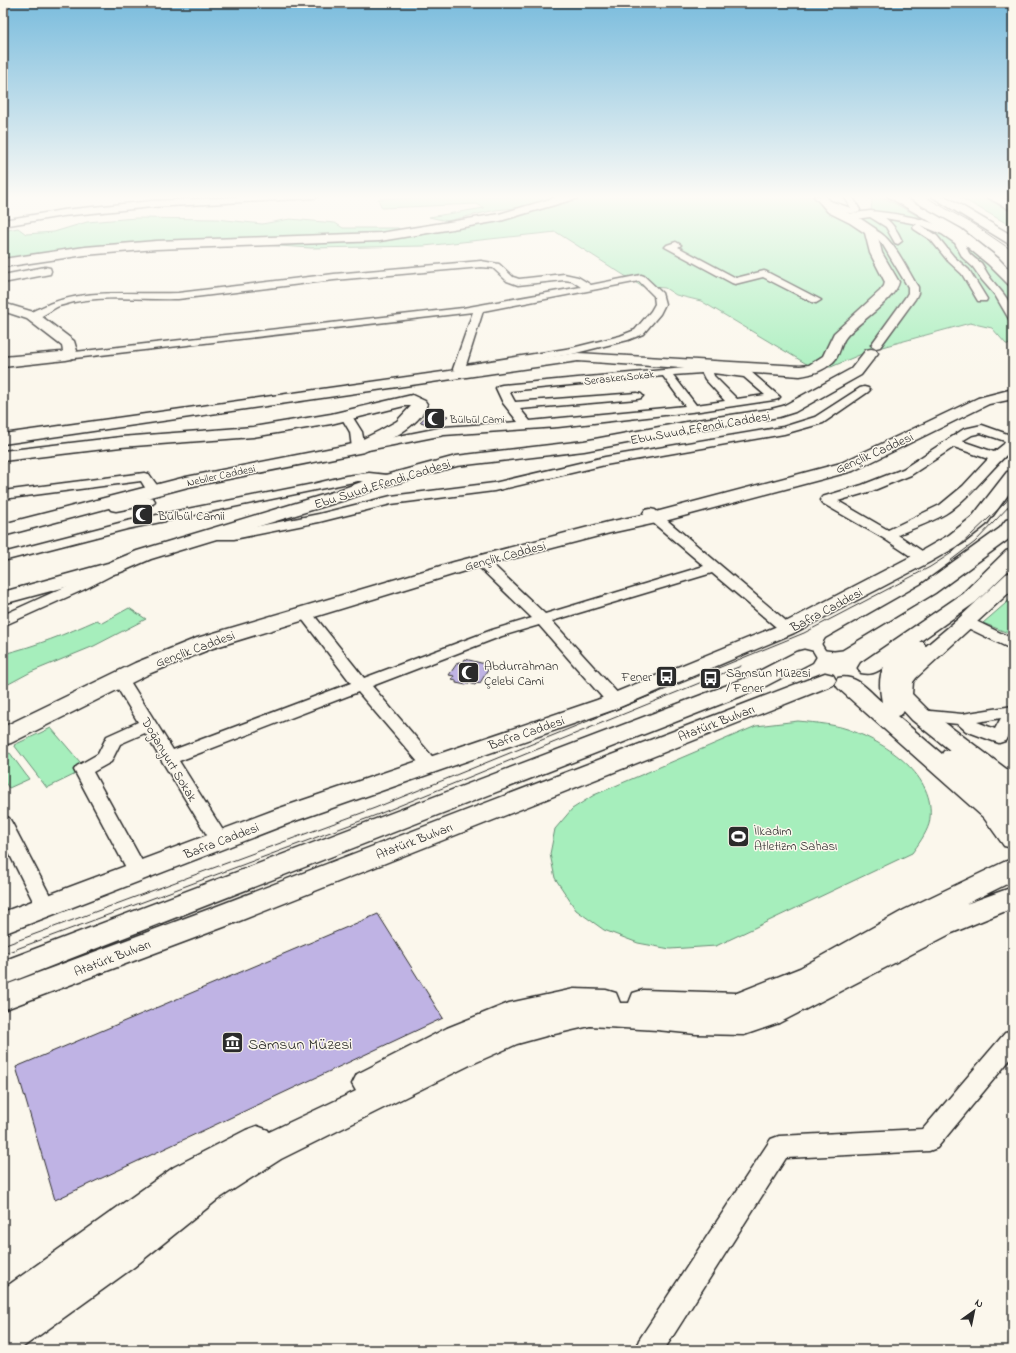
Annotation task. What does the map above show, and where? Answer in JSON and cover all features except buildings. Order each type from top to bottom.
[{"type":"main road","points":[[3,263],[29,259]]},
{"type":"main road","points":[[96,263],[120,259]]},
{"type":"main road","points":[[3,438],[578,357],[800,370],[813,368],[829,358],[839,336],[891,287],[892,282],[879,259]]},
{"type":"main road","points":[[991,259],[1013,281]]},
{"type":"main road","points":[[1000,259],[1013,274]]},
{"type":"main road","points":[[3,279],[58,268]]},
{"type":"main road","points":[[3,308],[32,316],[69,344],[70,350],[66,356],[3,362]]},
{"type":"main road","name":"Ebu Suud Efendi Caddesi","points":[[3,598],[114,568],[144,555],[392,479],[456,461],[584,446],[697,425],[773,414],[789,409],[856,372],[874,349]]},
{"type":"main road","name":"Gençlik Caddesi","points":[[3,737],[120,678],[204,643],[304,612],[481,561],[847,467],[917,432],[979,404],[1013,392]]},
{"type":"main road","name":"Nebiler Caddesi","points":[[3,530],[111,502],[151,496],[221,475],[358,448],[385,435],[403,424],[418,408],[419,404],[412,400],[346,415]]},
{"type":"main road","points":[[3,456],[128,441],[253,432],[346,415]]},
{"type":"main road","name":"Bafra Caddesi","points":[[3,923],[286,815],[615,701],[787,629],[923,558],[956,539],[979,521],[1013,476]]},
{"type":"main road","name":"Gençlik Caddesi","points":[[3,731],[116,675],[189,642],[365,585],[473,553],[652,516]]},
{"type":"main road","name":"Atatürk Bulvarı","points":[[834,644],[928,589],[1007,532],[1013,524]]},
{"type":"main road","name":"Atatürk Bulvarı","points":[[3,998],[851,677],[969,598],[1013,555]]},
{"type":"main road","points":[[1013,578],[964,624],[908,673],[902,682],[901,696],[920,715],[1013,786]]},
{"type":"main road","points":[[894,709],[891,690],[892,672],[917,645],[969,598]]},
{"type":"main road","name":"Atatürk Bulvarı","points":[[3,973],[754,683],[804,657],[808,651],[814,647],[834,644],[844,646],[858,652],[867,661],[851,677]]},
{"type":"main road","points":[[804,657],[804,663],[808,670],[815,676],[851,677],[894,709],[1013,808]]},
{"type":"main road","points":[[851,677],[993,812],[1013,839]]},
{"type":"main road","points":[[3,1311],[186,1178],[466,1034],[509,1015],[574,1001],[738,1005],[810,976],[914,918],[1013,869]]},
{"type":"main road","points":[[3,1339],[122,1255],[206,1189],[270,1148],[459,1056],[511,1033],[590,1014],[656,1017],[696,1021],[744,1022],[769,1014],[942,925],[1013,897]]},
{"type":"street","points":[[693,259],[735,281],[764,274],[816,300]]},
{"type":"street","points":[[874,349],[913,293],[913,287],[896,259]]},
{"type":"street","points":[[951,259],[966,272],[982,299]]},
{"type":"street","points":[[970,259],[977,265],[985,278],[1000,294],[1013,317]]},
{"type":"street","points":[[32,316],[56,304],[75,299],[128,294],[154,297],[178,296],[334,276],[481,264],[496,266],[510,279],[518,282],[564,277],[575,279],[589,288]]},
{"type":"street","points":[[66,356],[479,308],[568,293],[641,278],[659,294],[660,304],[656,312],[639,332],[624,338],[572,351],[459,369],[479,308]]},
{"type":"street","points":[[706,369],[709,377],[734,403]]},
{"type":"street","name":"Serasker Sokak","points":[[512,406],[502,388],[706,369],[747,374],[774,397],[734,403]]},
{"type":"street","points":[[666,373],[692,408]]},
{"type":"street","points":[[630,376],[637,396],[648,412]]},
{"type":"street","points":[[206,537],[234,534],[319,518],[391,500],[494,487],[605,461],[784,430],[819,420],[864,390]]},
{"type":"street","points":[[512,406],[637,396]]},
{"type":"street","points":[[346,415],[356,432],[358,448],[444,431],[558,423],[734,403]]},
{"type":"street","points":[[512,406],[527,425]]},
{"type":"street","points":[[888,535],[945,508],[968,489],[996,457],[1010,445],[1011,439],[982,429],[968,432],[907,472],[867,488],[827,500],[888,535],[923,558]]},
{"type":"street","points":[[953,442],[976,452],[996,457]]},
{"type":"street","points":[[3,496],[144,476],[151,496]]},
{"type":"street","points":[[3,557],[128,525],[303,490],[350,479],[367,476],[380,476],[392,479]]},
{"type":"street","points":[[652,516],[787,629]]},
{"type":"street","points":[[481,561],[542,619],[615,701]]},
{"type":"street","points":[[3,621],[71,591],[114,568]]},
{"type":"street","points":[[169,758],[496,633],[713,568]]},
{"type":"street","points":[[304,612],[361,684],[430,765]]},
{"type":"street","points":[[964,624],[973,625],[1013,645]]},
{"type":"street","name":"Doğanyurt Sokak","points":[[120,678],[220,840]]},
{"type":"street","points":[[920,715],[962,719]]},
{"type":"street","points":[[138,872],[83,770],[105,758],[113,740],[148,724]]},
{"type":"street","points":[[4,826],[46,907]]},
{"type":"street","points":[[649,1350],[779,1147],[929,1140],[1013,1040]]},
{"type":"green space","points":[[599,259],[983,259],[991,266],[1013,292],[1013,345],[1006,344],[992,328],[970,323],[871,350],[831,367],[810,366],[701,301],[676,295],[665,288],[641,286]]},
{"type":"green space","points":[[1013,597],[1013,635],[983,623]]},
{"type":"green space","points":[[129,608],[146,619],[94,646],[31,672],[3,687],[3,654],[51,639],[97,620],[102,623]]},
{"type":"green space","name":"İlkadım Atletizm Sahası","points":[[798,721],[820,723],[848,729],[883,746],[897,755],[909,766],[927,793],[930,808],[928,828],[912,853],[716,946],[670,949],[638,943],[604,930],[576,910],[555,878],[550,854],[555,829],[572,809],[594,795],[756,726]]},
{"type":"green space","points":[[51,728],[86,769],[47,788],[14,745]]},
{"type":"green space","points":[[10,753],[29,779],[9,788],[3,780],[3,756]]},
{"type":"tram line","points":[[3,946],[375,808],[804,633],[930,567],[953,552],[1006,502],[1013,491]]},
{"type":"tram line","points":[[950,561],[975,542],[1013,502]]},
{"type":"tram line","points":[[3,954],[379,814],[741,666]]},
{"type":"place","name":"Bülbül Cami","points":[[434,419]]},
{"type":"place","name":"Bülbül Camii","points":[[142,515]]},
{"type":"place","name":"Abdurrahman Çelebi Cami","points":[[469,672]]},
{"type":"place","name":"Fener","points":[[667,676]]},
{"type":"place","name":"Samsun Müzesi / Fener","points":[[711,679]]},
{"type":"place","name":"İlkadım Atletizm Sahası","points":[[738,837]]},
{"type":"place","name":"Samsun Müzesi","points":[[232,1043]]}]
